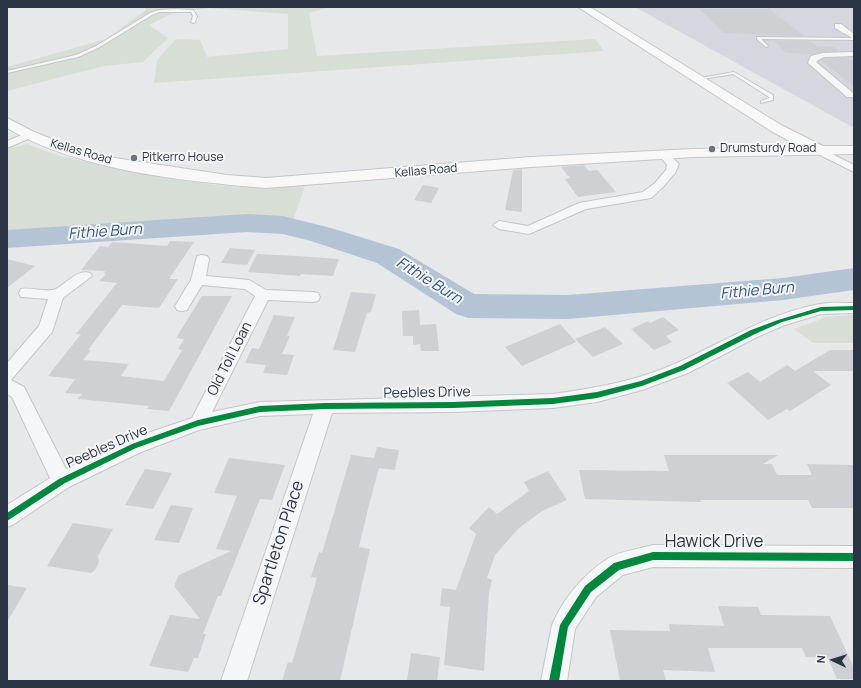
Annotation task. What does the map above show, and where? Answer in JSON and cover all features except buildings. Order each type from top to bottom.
[{"type":"main road","points":[[583,7],[776,128],[822,152]]},
{"type":"main road","name":"Kellas Road","points":[[7,122],[29,135],[67,150],[113,162],[227,180],[266,183],[308,181],[531,162],[664,155],[854,150]]},
{"type":"street","points":[[838,26],[854,38]]},
{"type":"street","points":[[850,95],[812,64],[814,58],[823,54],[854,54]]},
{"type":"street","points":[[7,145],[29,135]]},
{"type":"street","points":[[822,152],[854,169]]},
{"type":"street","points":[[499,225],[529,230],[583,206],[647,195],[659,185],[671,171],[673,164],[664,155]]},
{"type":"street","points":[[182,306],[198,280],[202,259]]},
{"type":"street","points":[[7,376],[46,328],[57,295],[85,276]]},
{"type":"street","points":[[198,280],[249,285],[263,295],[313,298]]},
{"type":"street","points":[[26,293],[57,295]]},
{"type":"street","name":"Old Toll Loan","points":[[198,423],[263,295]]},
{"type":"street","name":"Peebles Drive","points":[[7,517],[62,481],[134,446],[198,423],[260,410],[325,406],[453,405],[553,401],[597,395],[642,383],[682,368],[753,332],[780,321],[820,309],[854,308]]},
{"type":"street","points":[[7,386],[18,392],[62,481]]},
{"type":"street","name":"Spartleton Place","points":[[234,681],[325,406]]},
{"type":"street","name":"Hawick Drive","points":[[554,681],[564,625],[588,589],[617,566],[653,556],[854,556]]},
{"type":"lane","points":[[7,72],[77,56],[97,47],[151,14],[160,11],[192,11],[195,16],[193,22]]},
{"type":"lane","points":[[766,46],[758,38],[854,38]]},
{"type":"lane","points":[[697,79],[734,73],[771,96],[771,100],[763,102]]},
{"type":"shaded area","points":[[144,7],[330,7],[309,13],[317,56],[595,39],[604,51],[154,83],[157,60],[176,39],[200,40],[207,57],[288,49],[288,14],[209,8],[171,14],[149,25],[168,38],[143,62],[104,66],[7,91],[7,67],[106,39],[146,10]]},
{"type":"shaded area","points":[[635,7],[854,7],[854,128]]},
{"type":"shaded area","points":[[27,144],[60,156],[119,169],[214,185],[266,188],[305,186],[289,231],[163,233],[7,244],[7,149]]},
{"type":"shaded area","points":[[854,315],[854,343],[813,343],[794,329],[827,317]]},
{"type":"waterway","name":"Fithie Burn","points":[[7,239],[247,223],[283,225],[321,234],[388,256],[468,306],[568,307],[783,289],[854,279]]},
{"type":"cycle path","points":[[7,517],[62,481],[134,446],[198,423],[260,409],[325,406],[453,405],[553,401],[597,395],[642,383],[682,368],[753,332],[780,321],[821,309],[854,308]]},
{"type":"cycle path","points":[[554,681],[564,625],[588,589],[617,566],[653,556],[854,557]]},
{"type":"place","name":"Drumsturdy Road","points":[[712,149]]},
{"type":"place","name":"Pitkerro House","points":[[134,158]]}]
